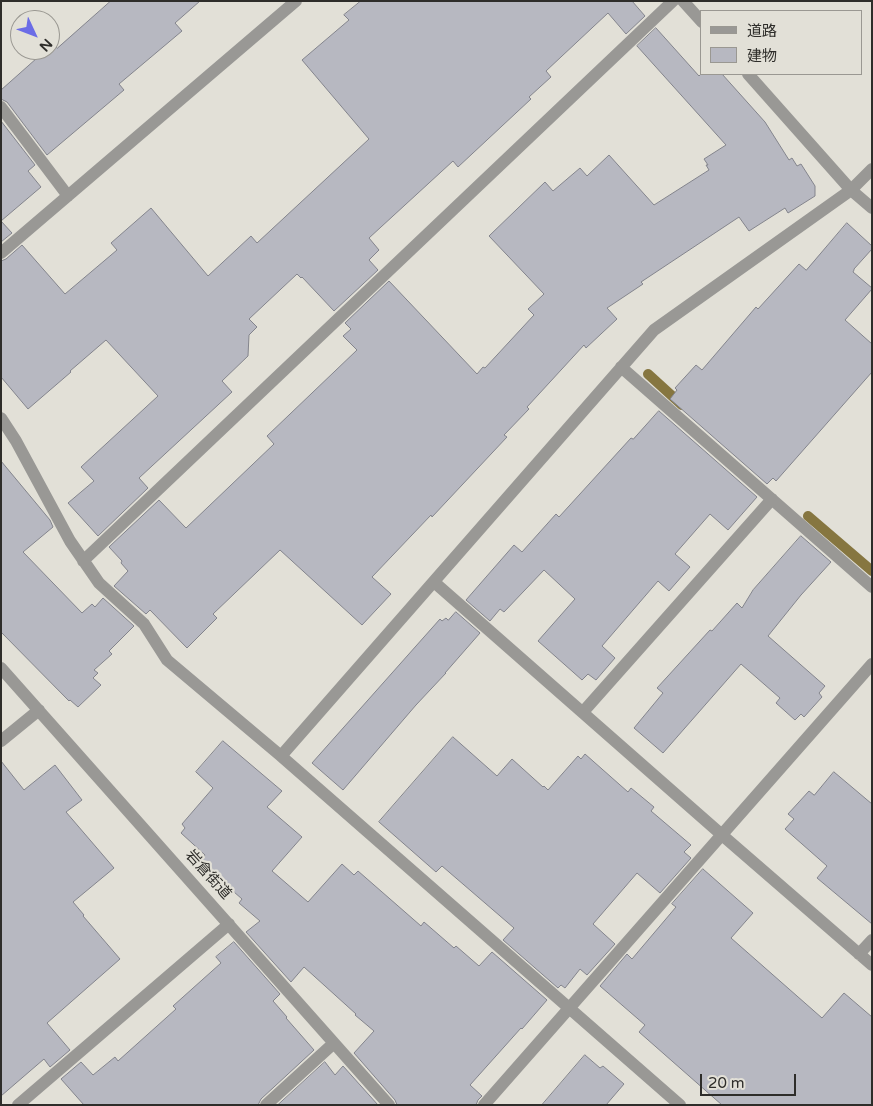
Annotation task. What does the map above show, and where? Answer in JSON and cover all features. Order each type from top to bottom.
[{"type":"street","points":[[1,253],[296,1]]},
{"type":"street","points":[[83,560],[673,1]]},
{"type":"street","points":[[683,1],[700,20]]},
{"type":"street","points":[[749,75],[851,190],[872,208]]},
{"type":"street","points":[[1,107],[68,196]]},
{"type":"street","points":[[281,756],[654,330],[851,190],[872,170]]},
{"type":"street","points":[[621,367],[872,587]]},
{"type":"street","points":[[1,418],[21,450],[70,541],[98,583],[144,624],[167,660],[281,756],[680,1105]]},
{"type":"street","points":[[583,712],[772,499]]},
{"type":"street","points":[[434,582],[872,965]]},
{"type":"street","points":[[484,1105],[872,664]]},
{"type":"street","name":"岩倉街道","points":[[1,668],[390,1105]]},
{"type":"street","points":[[1,741],[39,710]]},
{"type":"street","points":[[18,1105],[229,924]]},
{"type":"street","points":[[859,954],[872,940]]},
{"type":"street","points":[[266,1105],[334,1042]]},
{"type":"building","points":[[111,1],[200,1],[175,23],[182,31],[119,84],[124,90],[47,155],[7,102],[1,99],[1,90],[35,60],[60,60],[60,45]]},
{"type":"building","points":[[361,1],[632,1],[645,16],[626,34],[608,13],[546,71],[551,77],[529,97],[531,99],[458,167],[453,161],[369,238],[379,250],[369,260],[378,270],[334,311],[297,274],[249,319],[257,327],[249,335],[248,356],[222,381],[232,392],[139,478],[148,488],[98,536],[68,503],[94,481],[81,467],[158,396],[106,340],[28,409],[1,377],[1,261],[22,245],[65,294],[117,250],[111,243],[151,208],[208,276],[251,236],[257,243],[369,139],[302,60],[349,20],[344,15]]},
{"type":"building","points":[[656,28],[699,76],[723,75],[765,122],[789,160],[792,158],[797,166],[801,164],[815,186],[815,196],[788,213],[785,208],[749,231],[739,217],[641,282],[643,284],[607,308],[617,319],[586,348],[584,345],[527,407],[529,409],[504,435],[507,437],[432,517],[431,515],[372,577],[391,594],[362,625],[280,550],[213,614],[217,618],[187,648],[150,610],[146,614],[114,586],[128,571],[121,563],[122,561],[109,547],[159,500],[186,528],[274,444],[267,436],[357,350],[343,336],[351,329],[345,323],[389,281],[477,374],[483,367],[485,368],[534,315],[528,309],[544,294],[489,236],[545,182],[553,191],[580,168],[587,176],[609,155],[654,205],[709,170],[704,159],[726,145],[637,46]]},
{"type":"building","points":[[1,121],[35,165],[28,171],[41,187],[1,221]]},
{"type":"building","points":[[1,221],[12,233],[1,242]]},
{"type":"building","points":[[847,223],[872,246],[872,249],[853,272],[872,289],[845,320],[872,344],[872,372],[776,481],[773,478],[767,484],[670,399],[677,390],[675,388],[696,365],[702,370],[756,307],[758,309],[799,264],[806,270]]},
{"type":"building","points":[[659,411],[757,497],[728,530],[710,514],[675,554],[690,567],[669,591],[658,581],[602,646],[615,658],[596,680],[588,674],[582,680],[538,641],[575,599],[544,570],[504,612],[500,609],[490,621],[466,600],[514,545],[522,552],[556,514],[559,517],[631,438],[633,439]]},
{"type":"building","points":[[1,461],[50,520],[53,527],[23,552],[82,613],[92,604],[95,607],[103,598],[134,626],[109,651],[112,654],[94,670],[98,673],[93,678],[101,685],[78,707],[69,701],[1,632]]},
{"type":"building","points":[[801,536],[831,562],[768,636],[825,686],[819,693],[822,697],[804,717],[801,714],[795,720],[776,703],[780,698],[741,664],[663,753],[634,728],[663,693],[657,688],[737,603],[742,608],[753,590]]},
{"type":"building","points":[[456,612],[480,633],[343,790],[312,763],[440,619],[442,621],[446,618],[448,620]]},
{"type":"building","points":[[453,737],[497,776],[512,759],[548,790],[578,756],[581,759],[585,754],[628,792],[631,788],[654,807],[651,811],[691,845],[684,852],[691,858],[660,893],[637,873],[593,924],[615,944],[587,975],[580,969],[565,988],[561,985],[558,988],[503,940],[514,928],[442,866],[436,872],[379,822]]},
{"type":"building","points":[[223,741],[282,791],[267,807],[302,837],[272,871],[308,902],[342,864],[354,875],[358,871],[421,926],[424,922],[454,948],[456,946],[479,966],[492,952],[547,1000],[470,1085],[482,1096],[476,1105],[397,1105],[395,1100],[354,1053],[374,1031],[304,967],[291,982],[246,932],[260,921],[239,903],[242,899],[200,862],[205,855],[181,833],[185,828],[182,824],[213,788],[196,772]]},
{"type":"building","points":[[1,761],[24,790],[55,765],[82,800],[66,812],[114,868],[73,902],[120,959],[47,1023],[70,1050],[50,1067],[44,1059],[1,1096]]},
{"type":"building","points":[[834,772],[872,804],[872,924],[817,878],[827,866],[785,829],[794,819],[788,814],[809,791],[814,795]]},
{"type":"building","points":[[703,869],[753,913],[731,938],[822,1018],[844,993],[872,1017],[872,1105],[722,1105],[639,1032],[645,1025],[600,986],[627,954],[632,959],[676,907],[672,904]]},
{"type":"building","points":[[234,942],[280,994],[273,1001],[314,1050],[261,1099],[258,1105],[84,1105],[61,1079],[81,1062],[93,1075],[115,1057],[118,1061],[176,1009],[173,1006],[221,963],[216,957]]},
{"type":"building","points":[[585,1055],[600,1068],[603,1066],[624,1084],[606,1105],[542,1105]]},
{"type":"building","points":[[325,1062],[335,1075],[343,1066],[378,1105],[278,1105]]},
{"type":"waterway","points":[[648,374],[682,405]]},
{"type":"waterway","points":[[808,516],[872,571]]}]
